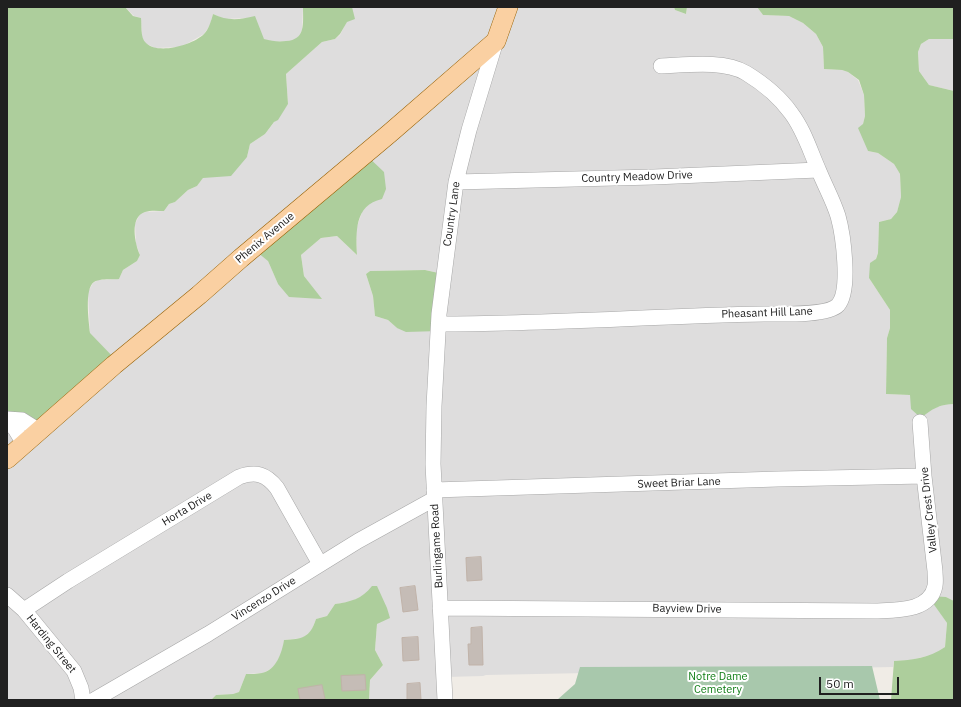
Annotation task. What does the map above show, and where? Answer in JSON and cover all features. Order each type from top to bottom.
[{"type":"main road","name":"Phenix Avenue","points":[[7,459],[38,430],[114,365],[390,133],[496,41],[508,7]]},
{"type":"street","name":"Country Lane","points":[[435,392],[439,314],[456,182],[469,130],[496,41]]},
{"type":"street","name":"Pheasant Hill Lane","points":[[439,324],[696,315],[810,313],[838,306],[844,292],[845,266],[841,228],[838,215],[803,132],[792,114],[770,89],[744,72],[726,66],[661,66]]},
{"type":"street","name":"Country Meadow Drive","points":[[456,182],[654,177],[818,170]]},
{"type":"street","name":"Burlingame Road","points":[[435,392],[433,444],[434,495],[445,700]]},
{"type":"street","points":[[7,419],[22,420],[38,430]]},
{"type":"street","points":[[7,419],[24,444]]},
{"type":"street","name":"Valley Crest Drive","points":[[920,422],[924,476],[935,570],[935,585],[930,597]]},
{"type":"street","name":"Horta Drive","points":[[24,610],[68,581],[248,474],[260,474],[269,478],[277,488],[320,564]]},
{"type":"street","name":"Sweet Briar Lane","points":[[434,495],[778,479],[924,476]]},
{"type":"street","name":"Vincenzo Drive","points":[[94,700],[208,634],[434,495]]},
{"type":"street","name":"Harding Street","points":[[7,595],[24,610],[74,671],[81,688],[83,700]]},
{"type":"street","name":"Bayview Drive","points":[[440,608],[890,611],[913,608],[930,597]]},
{"type":"shaded area","points":[[125,7],[303,7],[302,30],[298,38],[292,41],[273,42],[264,39],[246,18],[224,19],[213,14],[210,25],[204,34],[181,47],[155,48],[145,43],[142,37],[141,18],[134,16]]},
{"type":"shaded area","points":[[352,7],[674,7],[675,10],[686,14],[687,7],[757,7],[763,15],[789,16],[803,23],[816,34],[823,47],[824,69],[842,70],[848,72],[858,80],[864,95],[865,116],[863,124],[868,151],[878,153],[894,164],[900,174],[901,197],[897,212],[891,219],[879,222],[878,253],[869,278],[890,310],[890,328],[887,338],[886,394],[910,395],[931,409],[947,404],[954,404],[954,601],[946,597],[930,598],[947,623],[945,647],[935,654],[911,660],[894,661],[893,667],[446,677],[445,700],[369,700],[370,680],[383,665],[375,650],[377,624],[381,621],[367,593],[351,602],[335,604],[327,616],[316,619],[312,630],[303,638],[284,640],[283,650],[274,667],[263,673],[246,674],[239,692],[233,694],[216,695],[211,700],[7,700],[7,420],[116,361],[90,334],[88,292],[93,283],[98,280],[119,279],[123,270],[137,261],[140,255],[136,244],[135,224],[140,214],[145,212],[164,211],[169,204],[175,202],[188,190],[197,186],[203,178],[247,157],[250,144],[265,134],[288,104],[286,74],[322,42],[335,39],[340,35],[352,11]],"holes":[[[386,189],[362,212],[356,230],[357,255],[337,236],[321,238],[301,255],[304,276],[321,299],[278,284],[268,261]],[[425,270],[443,274],[397,328],[388,320],[375,316],[373,296],[366,274],[370,271]]]},
{"type":"shaded area","points":[[929,39],[954,39],[954,91],[929,85],[919,71],[918,52],[921,44]]},
{"type":"green space","points":[[7,7],[125,7],[133,16],[141,18],[142,35],[144,41],[151,47],[159,48],[184,45],[199,38],[204,34],[210,25],[213,14],[223,18],[233,19],[255,16],[264,39],[272,41],[292,40],[297,38],[303,25],[303,7],[352,7],[355,19],[347,22],[340,34],[335,39],[322,42],[286,74],[288,104],[278,120],[274,122],[265,134],[250,144],[247,157],[231,176],[203,178],[197,186],[188,190],[175,202],[169,204],[164,211],[150,211],[140,215],[135,225],[136,244],[140,255],[137,261],[123,270],[119,279],[94,282],[89,291],[88,314],[90,333],[117,361],[41,428],[7,420]]},
{"type":"green space","points":[[674,7],[687,7],[686,14],[675,10]]},
{"type":"green space","points":[[757,7],[954,7],[954,39],[929,39],[921,44],[918,52],[919,71],[929,85],[954,91],[954,404],[936,408],[921,418],[911,409],[910,395],[886,394],[887,338],[890,328],[890,310],[869,278],[870,263],[876,259],[878,253],[879,222],[891,219],[897,212],[901,197],[900,174],[894,164],[878,153],[868,151],[858,128],[863,124],[865,116],[864,95],[859,80],[848,72],[842,70],[824,69],[823,47],[816,34],[803,23],[789,16],[763,15]]},
{"type":"green space","points":[[365,154],[384,172],[386,189],[382,199],[373,202],[366,207],[362,214],[357,229],[357,255],[337,236],[321,238],[301,255],[304,276],[322,299],[289,297],[278,284],[268,261],[252,248]]},
{"type":"green space","points":[[425,270],[443,274],[439,331],[406,332],[397,328],[388,320],[375,316],[373,296],[366,274],[370,271]]},
{"type":"green space","points":[[372,586],[377,586],[390,618],[377,624],[375,650],[383,665],[370,680],[369,700],[211,700],[216,695],[233,694],[239,692],[246,674],[262,673],[275,665],[282,650],[284,640],[300,638],[308,634],[316,619],[327,616],[335,604],[360,597]]},
{"type":"green space","points":[[930,596],[946,597],[954,601],[954,700],[891,700],[894,661],[921,658],[933,654],[945,647],[947,623],[930,599]]},
{"type":"green space","name":"Notre Dame Cemetery","points":[[872,666],[880,700],[557,700],[575,684],[580,667]]},
{"type":"building","points":[[481,557],[482,580],[467,581],[466,558]]},
{"type":"building","points":[[415,586],[418,610],[403,612],[400,588]]},
{"type":"building","points":[[482,627],[483,665],[469,665],[468,644],[471,644],[471,628]]},
{"type":"building","points":[[418,637],[419,660],[403,661],[402,638]]},
{"type":"building","points":[[365,675],[366,690],[342,691],[341,676]]},
{"type":"building","points":[[420,683],[421,700],[407,700],[407,684]]},
{"type":"building","points":[[322,685],[325,699],[300,700],[298,689]]}]
